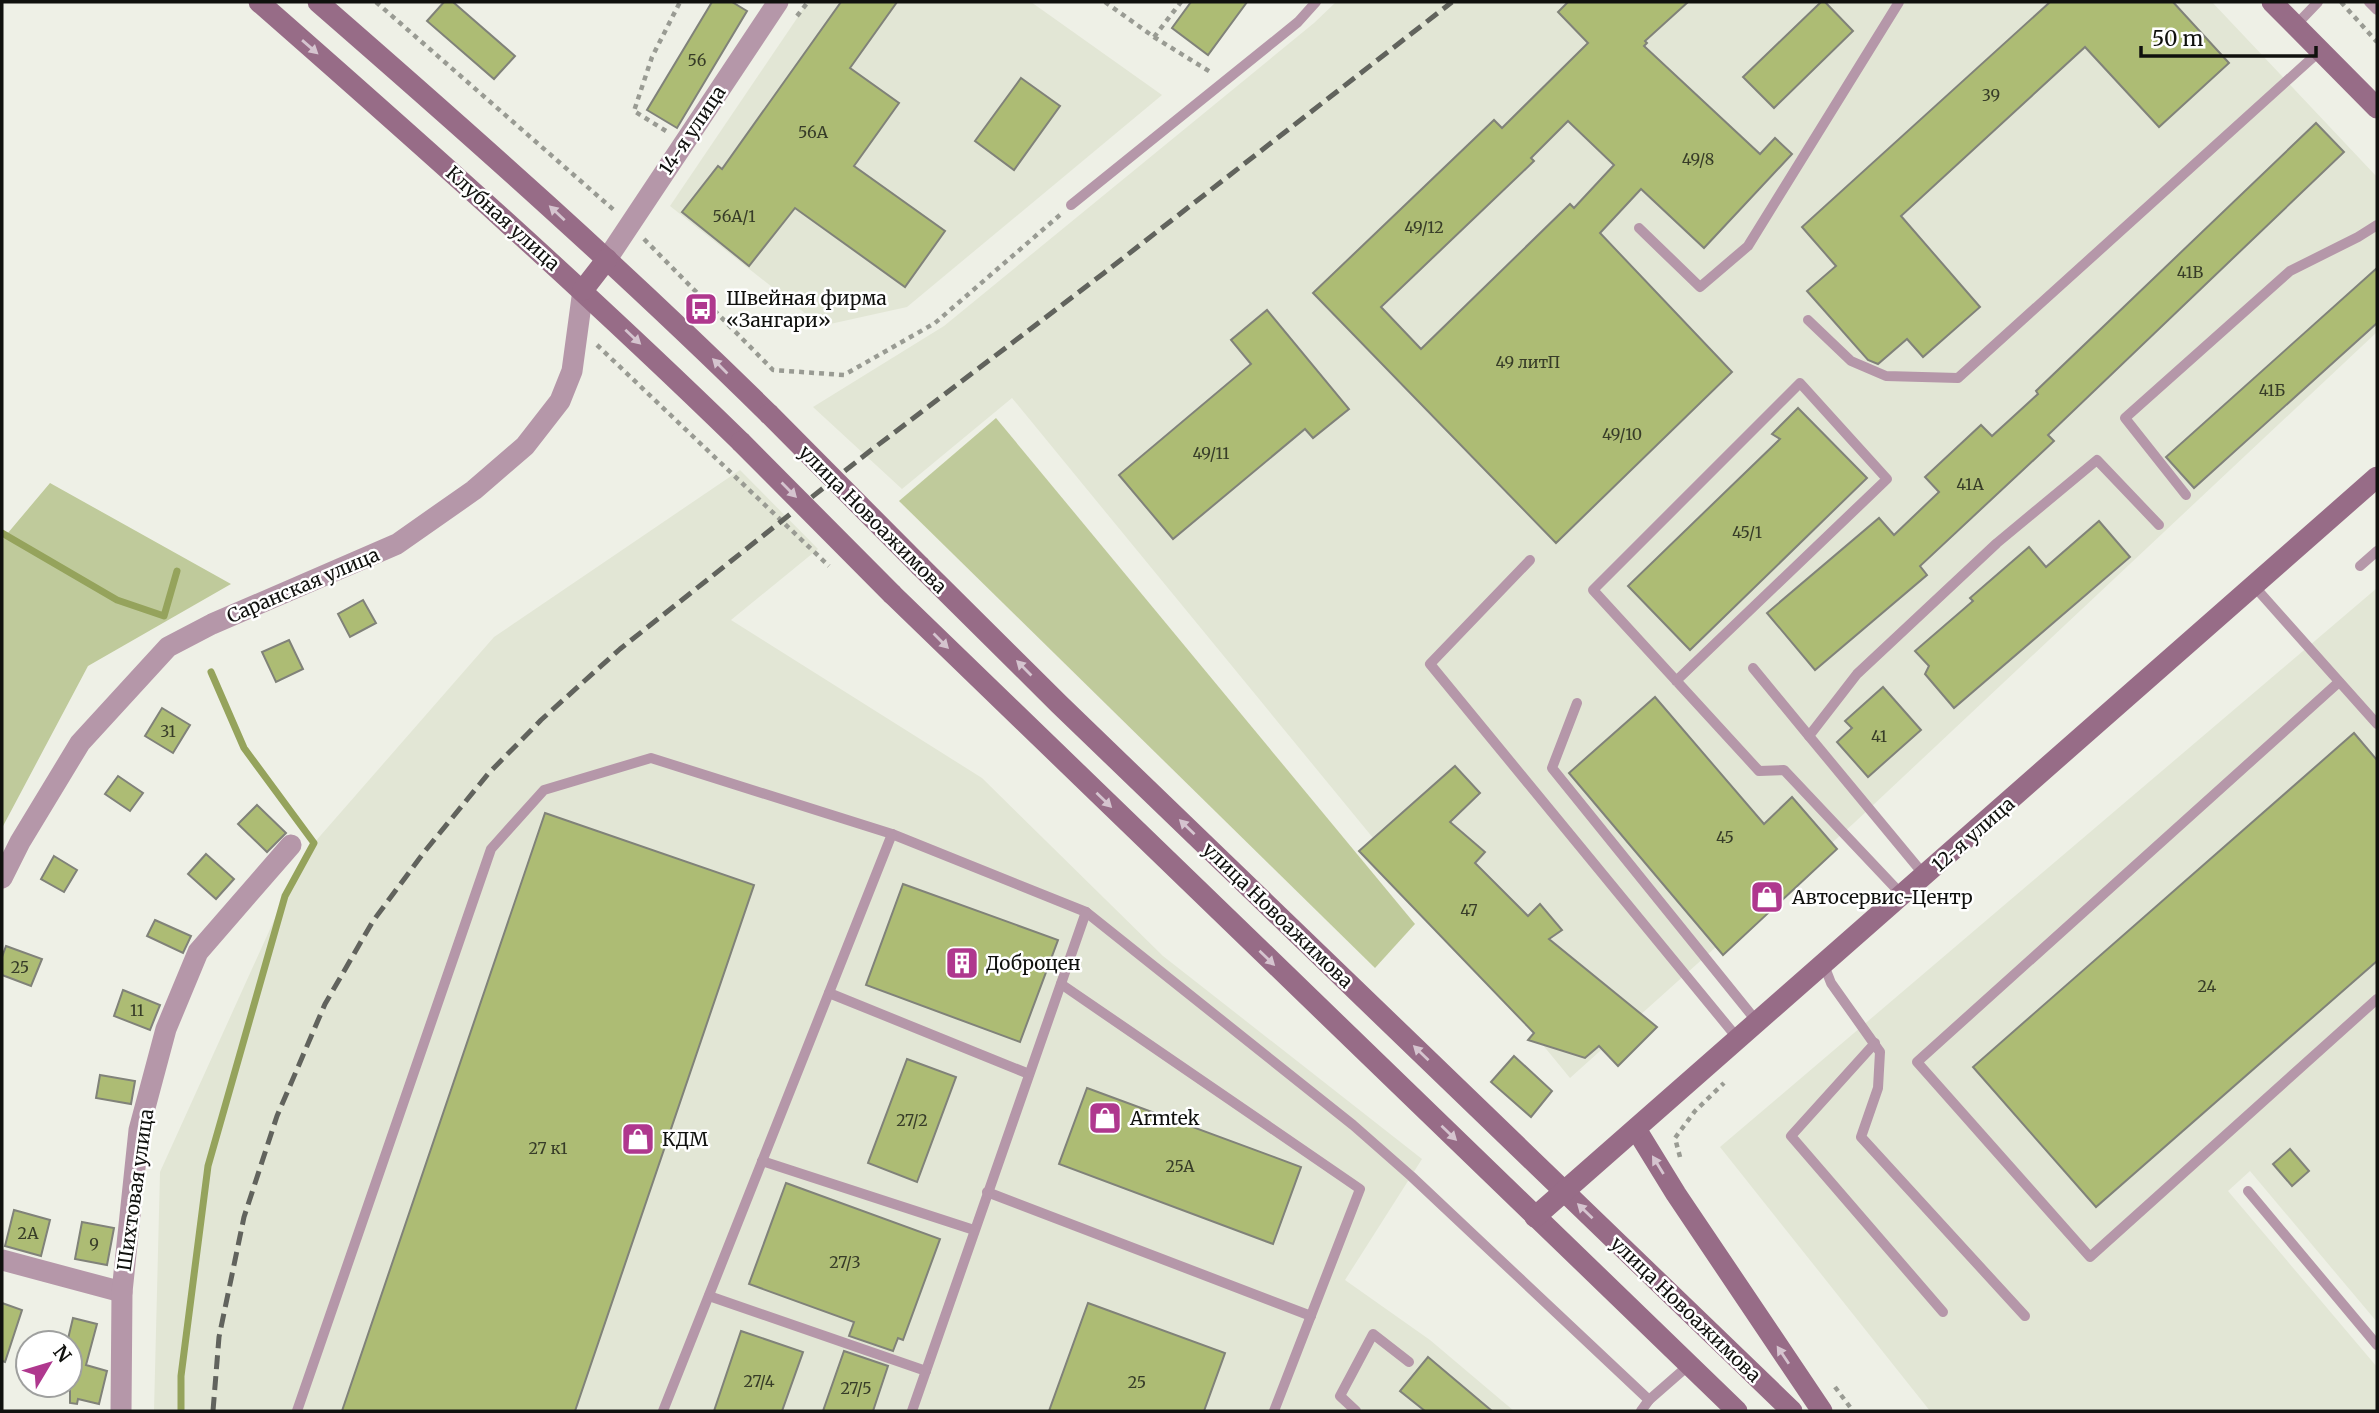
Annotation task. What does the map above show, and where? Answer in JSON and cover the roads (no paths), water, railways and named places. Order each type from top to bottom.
[{"type":"main road","name":"Клубная улица","points":[[259,2],[583,290],[741,442]]},
{"type":"main road","name":"Клубная улица","points":[[318,2],[488,150],[672,318],[769,414]]},
{"type":"main road","points":[[2273,2],[2377,108]]},
{"type":"main road","points":[[583,290],[607,259]]},
{"type":"main road","name":"улица Новоажимова","points":[[769,414],[1059,704],[1793,1411]]},
{"type":"main road","name":"улица Новоажимова","points":[[741,442],[892,593],[1737,1411]]},
{"type":"main road","name":"12-я улица","points":[[1535,1217],[2377,477]]},
{"type":"main road","points":[[1636,1129],[1676,1194],[1822,1411]]},
{"type":"street","name":"14-я улица","points":[[607,259],[778,2]]},
{"type":"street","name":"Саранская улица","points":[[2,878],[20,842],[80,743],[168,647],[212,624],[397,544],[474,490],[525,446],[560,401],[572,370],[583,290]]},
{"type":"street","name":"Шихтовая улица","points":[[121,1411],[121,1292],[139,1130],[166,1029],[198,952],[291,845]]},
{"type":"street","points":[[2,1260],[121,1292]]},
{"type":"lane","points":[[1071,205],[1297,22],[1315,2]]},
{"type":"lane","points":[[1639,228],[1700,287],[1748,246],[1899,2]]},
{"type":"lane","points":[[2296,25],[2318,2]]},
{"type":"lane","points":[[2369,2],[2377,10]]},
{"type":"lane","points":[[1808,320],[1851,361],[1886,376],[1958,378],[2321,50]]},
{"type":"lane","points":[[2186,495],[2126,418],[2290,271],[2377,225]]},
{"type":"lane","points":[[1676,681],[1887,479],[1800,383],[1593,590],[1676,681],[1759,771],[1784,770],[1903,896]]},
{"type":"lane","points":[[1809,736],[1857,674],[1997,543],[2097,460],[2159,525]]},
{"type":"lane","points":[[2360,566],[2377,551]]},
{"type":"lane","points":[[1530,560],[1430,664],[1739,1040]]},
{"type":"lane","points":[[2254,586],[2377,724]]},
{"type":"lane","points":[[1753,668],[1925,876]]},
{"type":"lane","points":[[2339,682],[1917,1062],[2090,1257],[2377,999]]},
{"type":"lane","points":[[1577,703],[1552,768],[1758,1023]]},
{"type":"lane","points":[[297,1411],[491,849],[544,790],[652,758],[892,834],[1086,912],[1353,1125],[1411,1176],[1649,1400]]},
{"type":"lane","points":[[663,1411],[892,834]]},
{"type":"lane","points":[[912,1411],[1086,912]]},
{"type":"lane","points":[[1824,965],[1831,983],[1880,1052],[1878,1088],[1861,1137],[2025,1316]]},
{"type":"lane","points":[[1061,984],[1360,1189],[1274,1411]]},
{"type":"lane","points":[[829,993],[1029,1074]]},
{"type":"lane","points":[[1875,1043],[1791,1136],[1943,1312]]},
{"type":"lane","points":[[762,1161],[974,1230]]},
{"type":"lane","points":[[2248,1191],[2377,1345]]},
{"type":"lane","points":[[987,1192],[1311,1316]]},
{"type":"lane","points":[[709,1296],[926,1371]]},
{"type":"lane","points":[[1356,1411],[1340,1396],[1373,1334],[1409,1362]]},
{"type":"lane","points":[[1641,1411],[1649,1400],[1689,1365]]},
{"type":"waterway","points":[[2,533],[117,600],[164,616],[177,571]]},
{"type":"waterway","points":[[181,1411],[181,1376],[208,1166],[285,896],[314,843],[244,748],[211,672]]},
{"type":"railway","points":[[213,1411],[219,1337],[244,1217],[277,1116],[325,1004],[373,921],[425,851],[488,774],[541,720],[620,649],[870,451],[1452,2]]},
{"type":"place","name":"Швейная фирма «Зангари»","points":[[701,309]]},
{"type":"place","name":"Автосервис-Центр","points":[[1767,897]]},
{"type":"place","name":"Доброцен","points":[[962,963]]},
{"type":"place","name":"Armtek","points":[[1105,1118]]},
{"type":"place","name":"КДМ","points":[[638,1139]]}]
